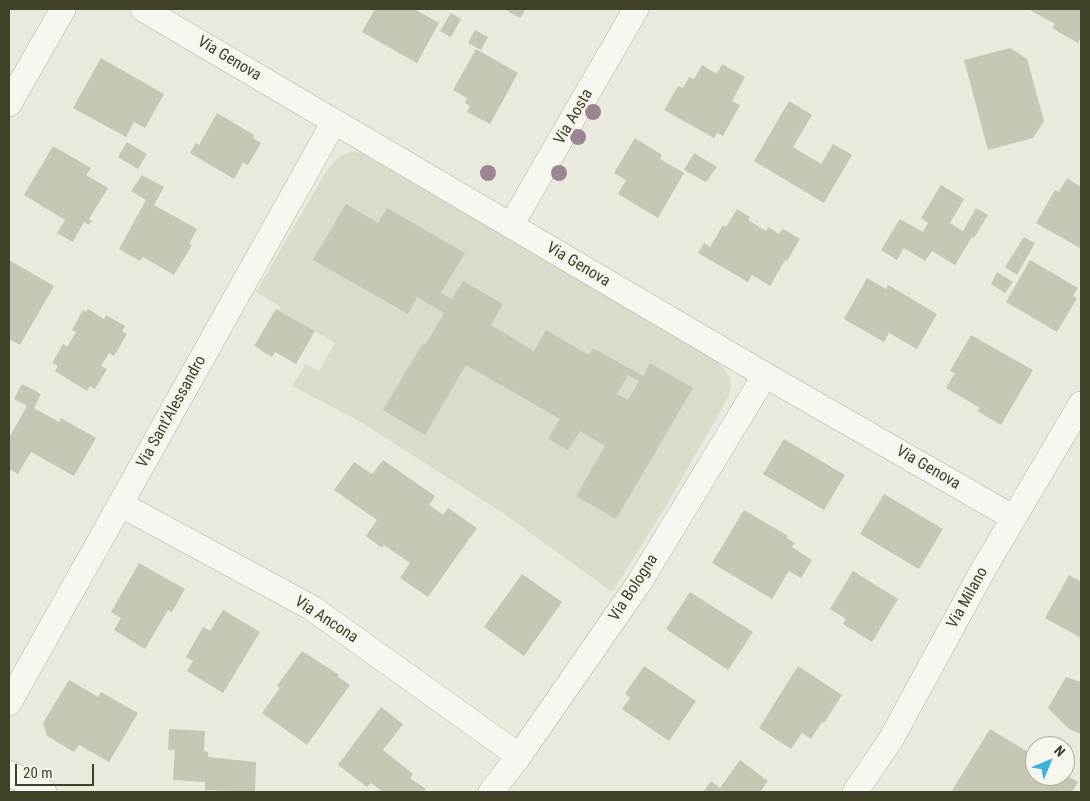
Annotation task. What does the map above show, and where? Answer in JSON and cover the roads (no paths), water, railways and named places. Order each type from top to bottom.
[{"type":"street","points":[[9,104],[63,9]]},
{"type":"street","name":"Via Genova","points":[[143,9],[765,375],[1014,518]]},
{"type":"street","name":"Via Aosta","points":[[511,225],[636,9]]},
{"type":"street","name":"Via Sant'Alessandro","points":[[9,703],[334,122]]},
{"type":"street","name":"Via Bologna","points":[[491,792],[519,756],[639,583],[765,375]]},
{"type":"street","name":"Via Milano","points":[[854,792],[890,741],[983,570],[1081,404]]},
{"type":"street","name":"Via Ancona","points":[[120,504],[312,608],[519,756]]},
{"type":"street","points":[[9,773],[44,792]]}]
